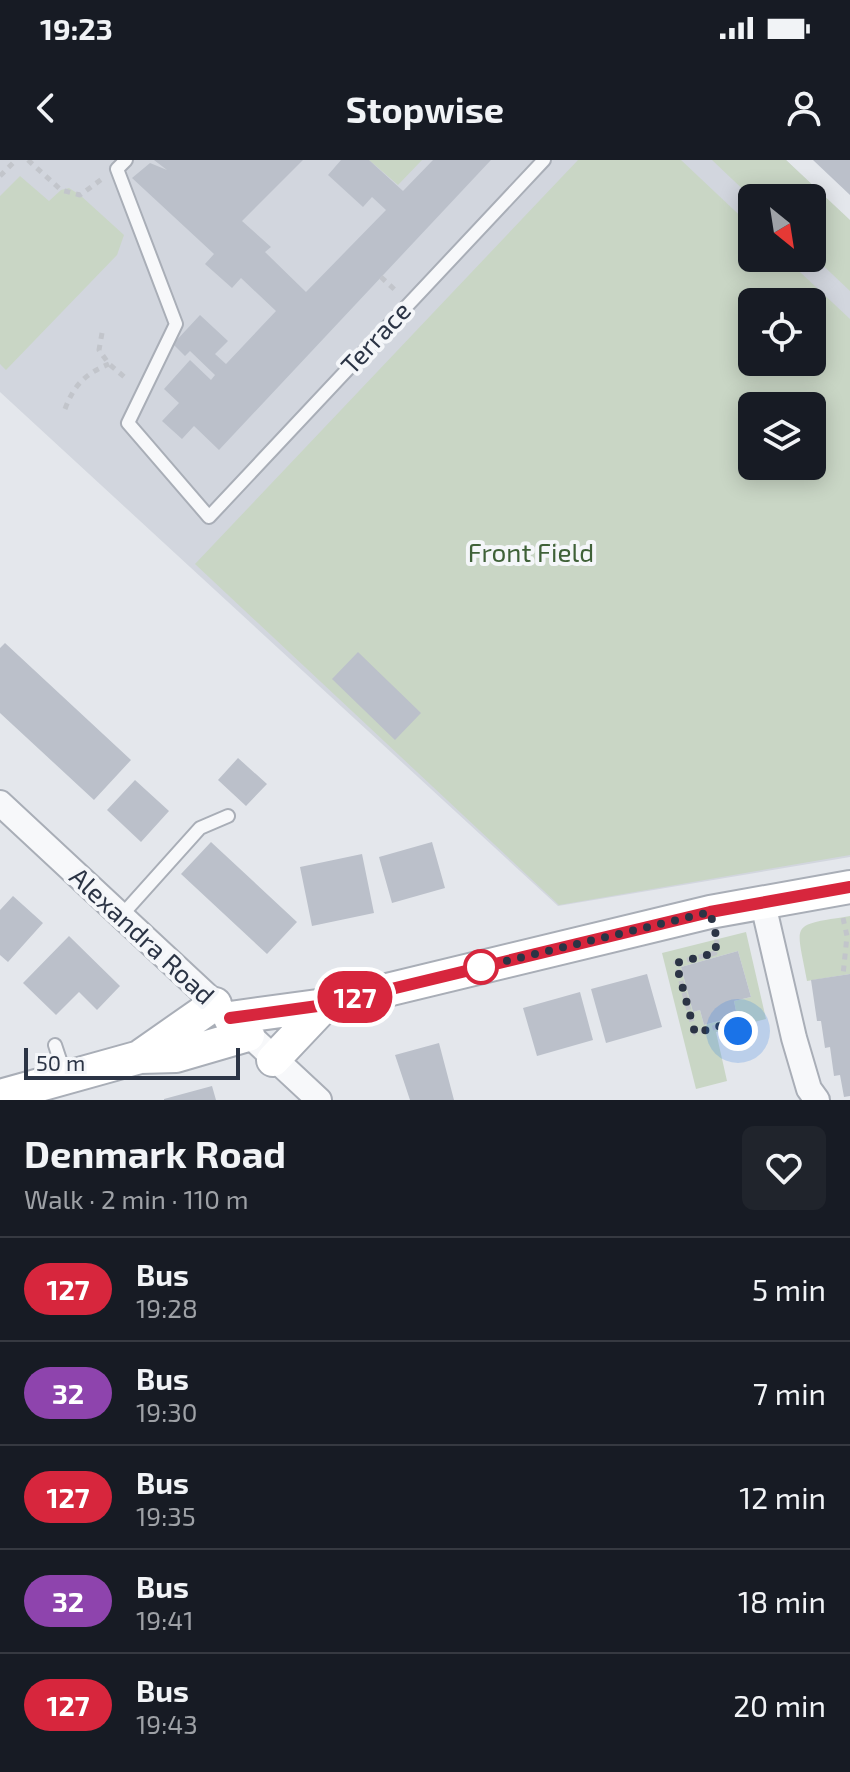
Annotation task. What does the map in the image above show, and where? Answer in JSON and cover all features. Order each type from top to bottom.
[{"type":"street","name":"Alexandra Road","points":[[0,803],[319,1100]]},
{"type":"street","points":[[0,1096],[140,1057],[231,1019],[325,1005],[710,912],[843,889]]},
{"type":"street","points":[[765,903],[794,1038],[809,1089],[817,1100]]},
{"type":"street","points":[[273,1060],[325,1005]]},
{"type":"street","points":[[140,1057],[176,1056],[231,1019]]},
{"type":"lane","name":"Terrace","points":[[141,396],[128,423],[209,517],[544,160]]},
{"type":"lane","points":[[121,165],[176,324],[141,396]]},
{"type":"lane","points":[[121,916],[200,828],[228,816]]},
{"type":"lane","points":[[55,1045],[66,1078]]},
{"type":"path","points":[[0,176],[16,160]]},
{"type":"path","points":[[28,160],[61,190],[80,195],[121,165]]},
{"type":"path","points":[[102,333],[99,350],[141,396]]},
{"type":"path","points":[[65,409],[73,388],[91,371],[109,364]]},
{"type":"path","points":[[843,889],[847,936],[843,975]]},
{"type":"path","points":[[710,912],[717,939],[715,955],[676,963],[695,1033],[735,1022],[738,1031]]},
{"type":"shaded area","name":"Front Field","points":[[0,160],[786,160],[811,184],[738,184],[738,272],[826,272],[826,198],[850,221],[850,857],[558,906],[0,392]]},
{"type":"green space","points":[[369,160],[422,160],[398,185]]},
{"type":"green space","name":"Front Field","points":[[578,160],[681,160],[738,214],[738,272],[800,272],[817,288],[738,288],[738,376],[826,376],[826,296],[850,319],[850,855],[559,905],[195,564]]},
{"type":"green space","points":[[712,160],[786,160],[812,184],[738,184]]},
{"type":"green space","points":[[20,176],[49,201],[61,190],[69,188],[124,235],[117,255],[6,370],[0,364],[0,196]]},
{"type":"green space","points":[[826,198],[850,220],[850,291],[826,268]]},
{"type":"green space","points":[[850,916],[850,974],[807,981],[800,947],[802,930],[816,922]]},
{"type":"green space","points":[[746,932],[766,1019],[716,1032],[727,1081],[696,1089],[662,953]],"holes":[[[738,951],[751,997],[734,1001],[737,1016],[704,1025],[700,1010],[693,1012],[681,967]]]},
{"type":"building","points":[[154,160],[303,160],[242,221],[271,247],[265,252],[306,292],[386,210],[372,197],[363,207],[328,175],[341,160],[369,160],[403,191],[433,160],[491,160],[219,450],[194,426],[182,439],[162,421],[179,403],[164,389],[190,360],[211,380],[215,375],[190,351],[185,356],[173,344],[200,315],[228,341],[215,354],[226,364],[276,311],[241,278],[232,288],[205,264],[214,254],[132,178],[150,163],[167,170]]},
{"type":"building","points":[[813,160],[850,160],[850,195]]},
{"type":"building","points":[[5,643],[131,760],[94,800],[0,713],[0,648]]},
{"type":"building","points":[[358,652],[421,713],[395,740],[332,679]]},
{"type":"building","points":[[238,758],[267,784],[246,806],[218,780]]},
{"type":"building","points":[[135,780],[169,811],[141,842],[107,810]]},
{"type":"building","points":[[211,842],[297,922],[267,954],[181,874]]},
{"type":"building","points":[[432,842],[445,888],[392,903],[379,857]]},
{"type":"building","points":[[362,854],[374,913],[312,926],[300,867]]},
{"type":"building","points":[[13,896],[43,923],[8,962],[0,955],[0,910]]},
{"type":"building","points":[[69,936],[120,986],[97,1010],[79,992],[56,1015],[23,983]]},
{"type":"building","points":[[738,951],[751,997],[734,1001],[737,1016],[704,1025],[700,1010],[693,1012],[681,967]]},
{"type":"building","points":[[647,974],[662,1027],[606,1043],[591,989]]},
{"type":"building","points":[[850,974],[850,1096],[844,1097],[840,1075],[834,1076],[830,1047],[825,1048],[821,1021],[817,1021],[811,980]]},
{"type":"building","points":[[580,992],[593,1040],[537,1056],[523,1008]]},
{"type":"building","points":[[439,1043],[454,1100],[410,1100],[395,1055]]},
{"type":"building","points":[[212,1086],[216,1100],[164,1100],[164,1099]]},
{"type":"bus line","name":"127","points":[[230,1018],[325,1005],[710,912],[850,887]]},
{"type":"route","points":[[481,967],[473,969],[710,912],[717,939],[715,953],[676,963],[695,1033],[735,1022],[738,1031]]}]
